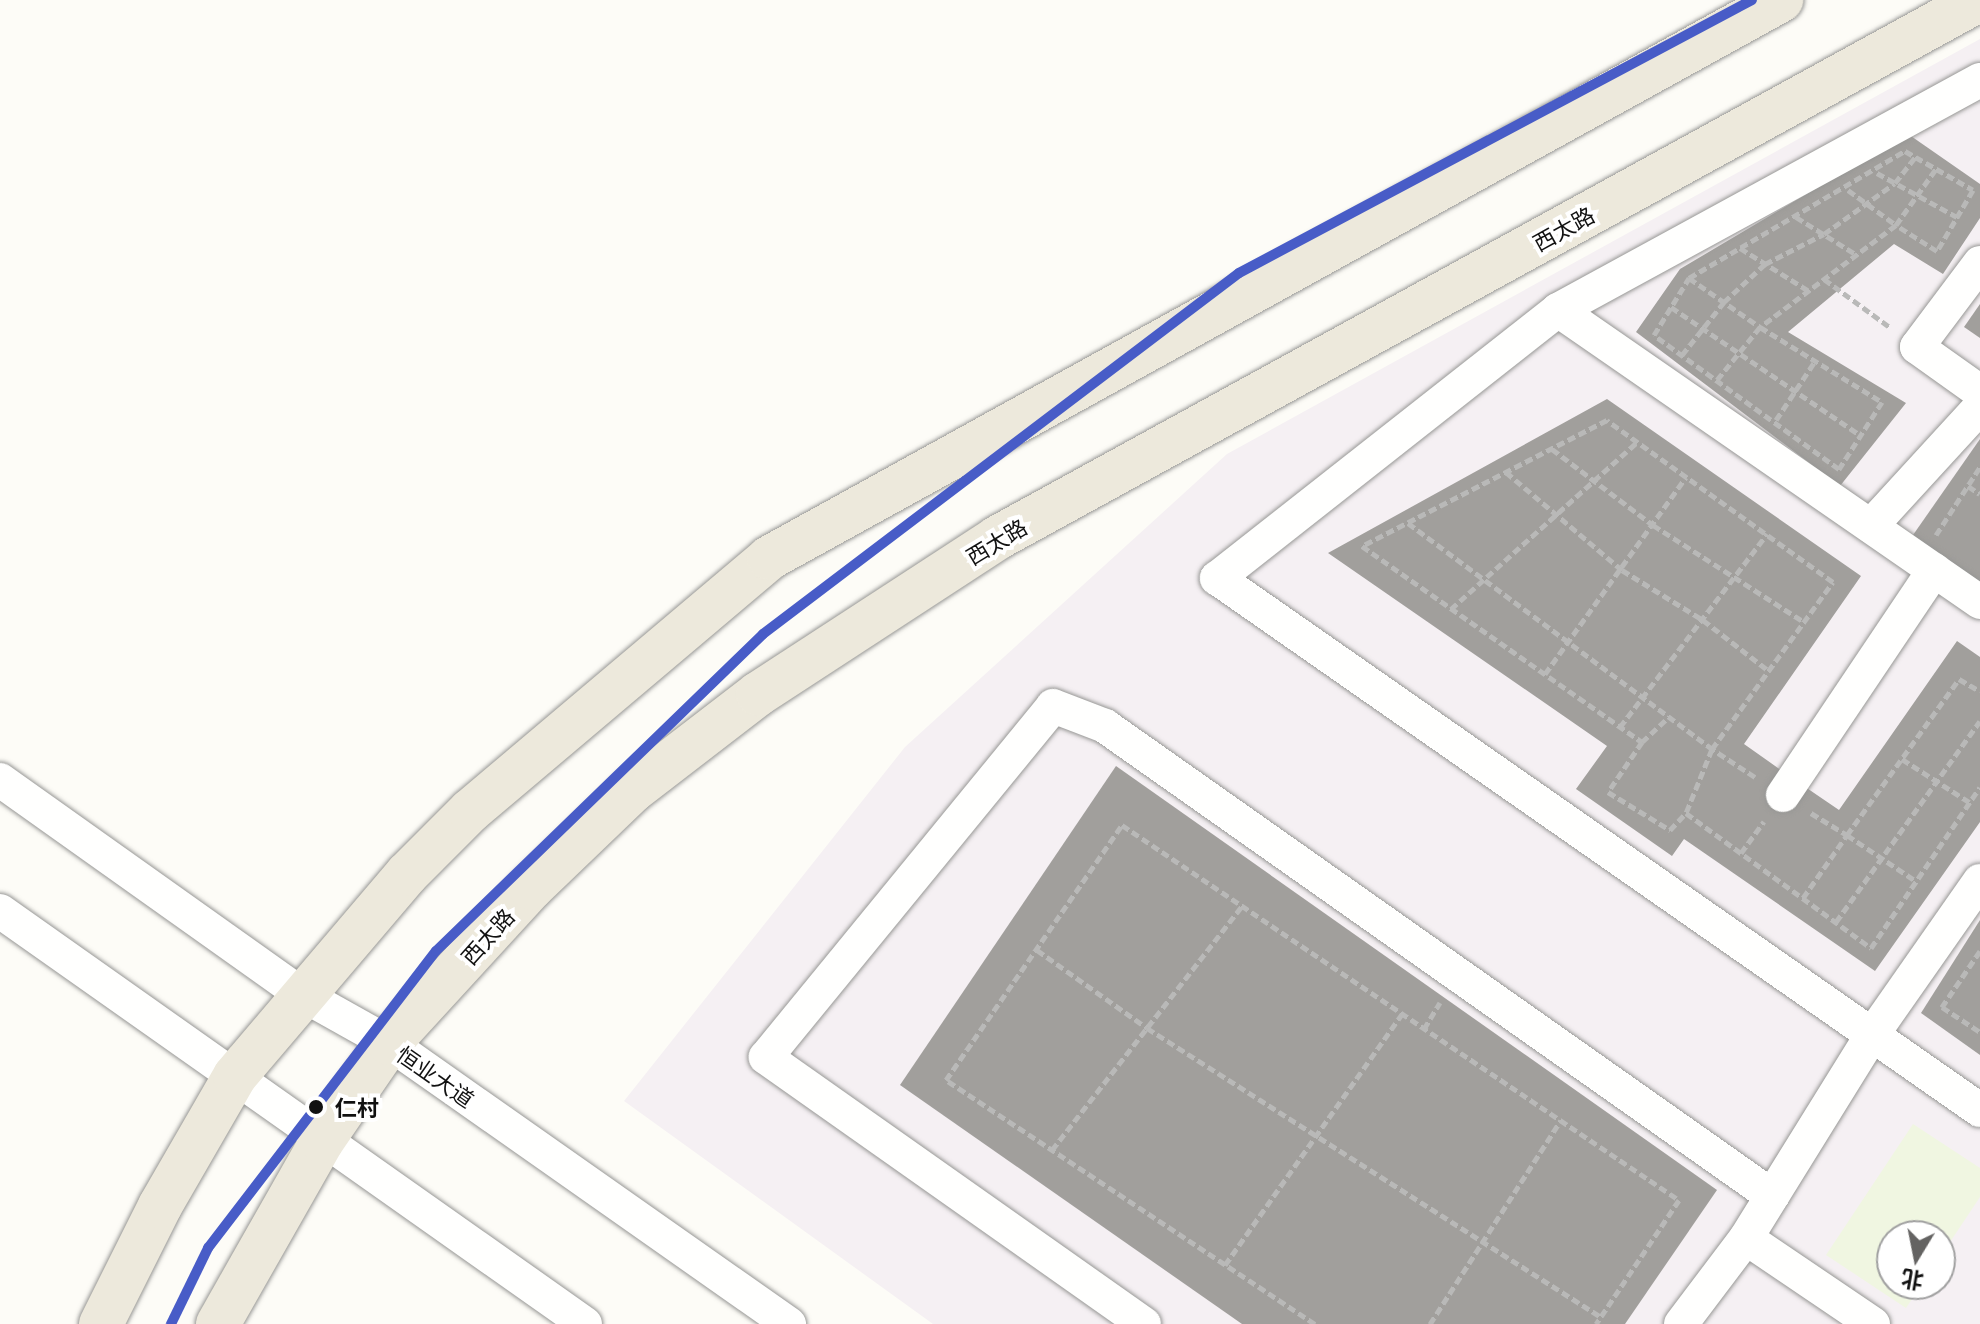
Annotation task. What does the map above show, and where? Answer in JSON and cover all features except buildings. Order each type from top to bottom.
[{"type":"main road","points":[[101,1324],[160,1206],[235,1076],[407,874],[470,811],[769,558],[1781,0]]},
{"type":"main road","name":"西太路","points":[[218,1324],[322,1141],[389,1043],[531,888],[632,791],[758,694],[997,538],[1979,0]]},
{"type":"street","points":[[1980,80],[1558,310],[1217,578],[1980,1110]]},
{"type":"street","points":[[1980,263],[1917,347],[1980,392]]},
{"type":"street","points":[[1558,310],[1871,526],[1940,556],[1980,602]]},
{"type":"street","points":[[1871,526],[1980,407]]},
{"type":"street","points":[[1783,795],[1940,556]]},
{"type":"street","points":[[1144,1324],[766,1057],[1053,706],[1105,726],[1772,1196]]},
{"type":"street","name":"恒业大道","points":[[0,780],[303,995],[389,1043],[789,1324]]},
{"type":"street","points":[[1681,1324],[1746,1238],[1872,1035],[1980,881]]},
{"type":"street","points":[[0,911],[585,1324]]},
{"type":"street","points":[[1746,1238],[1873,1324]]},
{"type":"path","points":[[1689,278],[1760,327],[1882,402],[1839,469],[1654,335],[1689,278],[1905,151],[1973,190],[1937,251],[1844,187]]},
{"type":"path","points":[[1682,355],[1724,302],[1765,264],[1824,234],[1895,183],[1915,157]]},
{"type":"path","points":[[1717,380],[1760,327],[1896,225],[1936,169]]},
{"type":"path","points":[[1872,170],[1957,217]]},
{"type":"path","points":[[1794,216],[1857,255]]},
{"type":"path","points":[[1740,248],[1809,291]]},
{"type":"path","points":[[1824,279],[1917,347]]},
{"type":"path","points":[[1671,307],[1793,394],[1860,435]]},
{"type":"path","points":[[1775,421],[1815,361]]},
{"type":"path","points":[[1642,742],[1362,546],[1607,420],[1833,582],[1712,749],[1686,813],[1670,830],[1608,792],[1642,742],[1669,717]]},
{"type":"path","points":[[1451,609],[1597,483],[1637,442]]},
{"type":"path","points":[[1552,449],[1653,525],[1804,622]]},
{"type":"path","points":[[1940,556],[1936,535],[1980,467]]},
{"type":"path","points":[[1506,472],[1622,570],[1703,620],[1769,671]]},
{"type":"path","points":[[1545,674],[1571,644],[1686,477]]},
{"type":"path","points":[[1967,486],[1980,494]]},
{"type":"path","points":[[1408,523],[1712,749],[1916,881]]},
{"type":"path","points":[[1620,727],[1767,534]]},
{"type":"path","points":[[1803,898],[1959,679],[1980,691]]},
{"type":"path","points":[[1836,922],[1934,780],[1980,721]]},
{"type":"path","points":[[1902,759],[1969,802]]},
{"type":"path","points":[[1686,813],[1871,948],[1980,787]]},
{"type":"path","points":[[1315,1324],[946,1080],[1122,825],[1679,1200],[1596,1324]]},
{"type":"path","points":[[1052,1150],[1242,906]]},
{"type":"path","points":[[1037,950],[1147,1028],[1601,1317]]},
{"type":"path","points":[[1980,951],[1977,961],[1942,1007],[1980,1032]]},
{"type":"path","points":[[1225,1265],[1402,1014]]},
{"type":"path","points":[[1430,1324],[1561,1120]]},
{"type":"shaded area","points":[[1980,39],[1980,1324],[933,1324],[624,1101],[905,747],[1227,454]]},
{"type":"green space","points":[[1913,1124],[1980,1168],[1980,1197],[1956,1233],[1956,1220],[1876,1220],[1876,1288],[1826,1255]]},
{"type":"green space","points":[[1894,1300],[1911,1300],[1906,1308]]},
{"type":"transit line","points":[[171,1324],[208,1248],[436,951],[763,634],[1239,273],[1752,0]]},
{"type":"place","name":"仁村","points":[[316,1107]]}]
